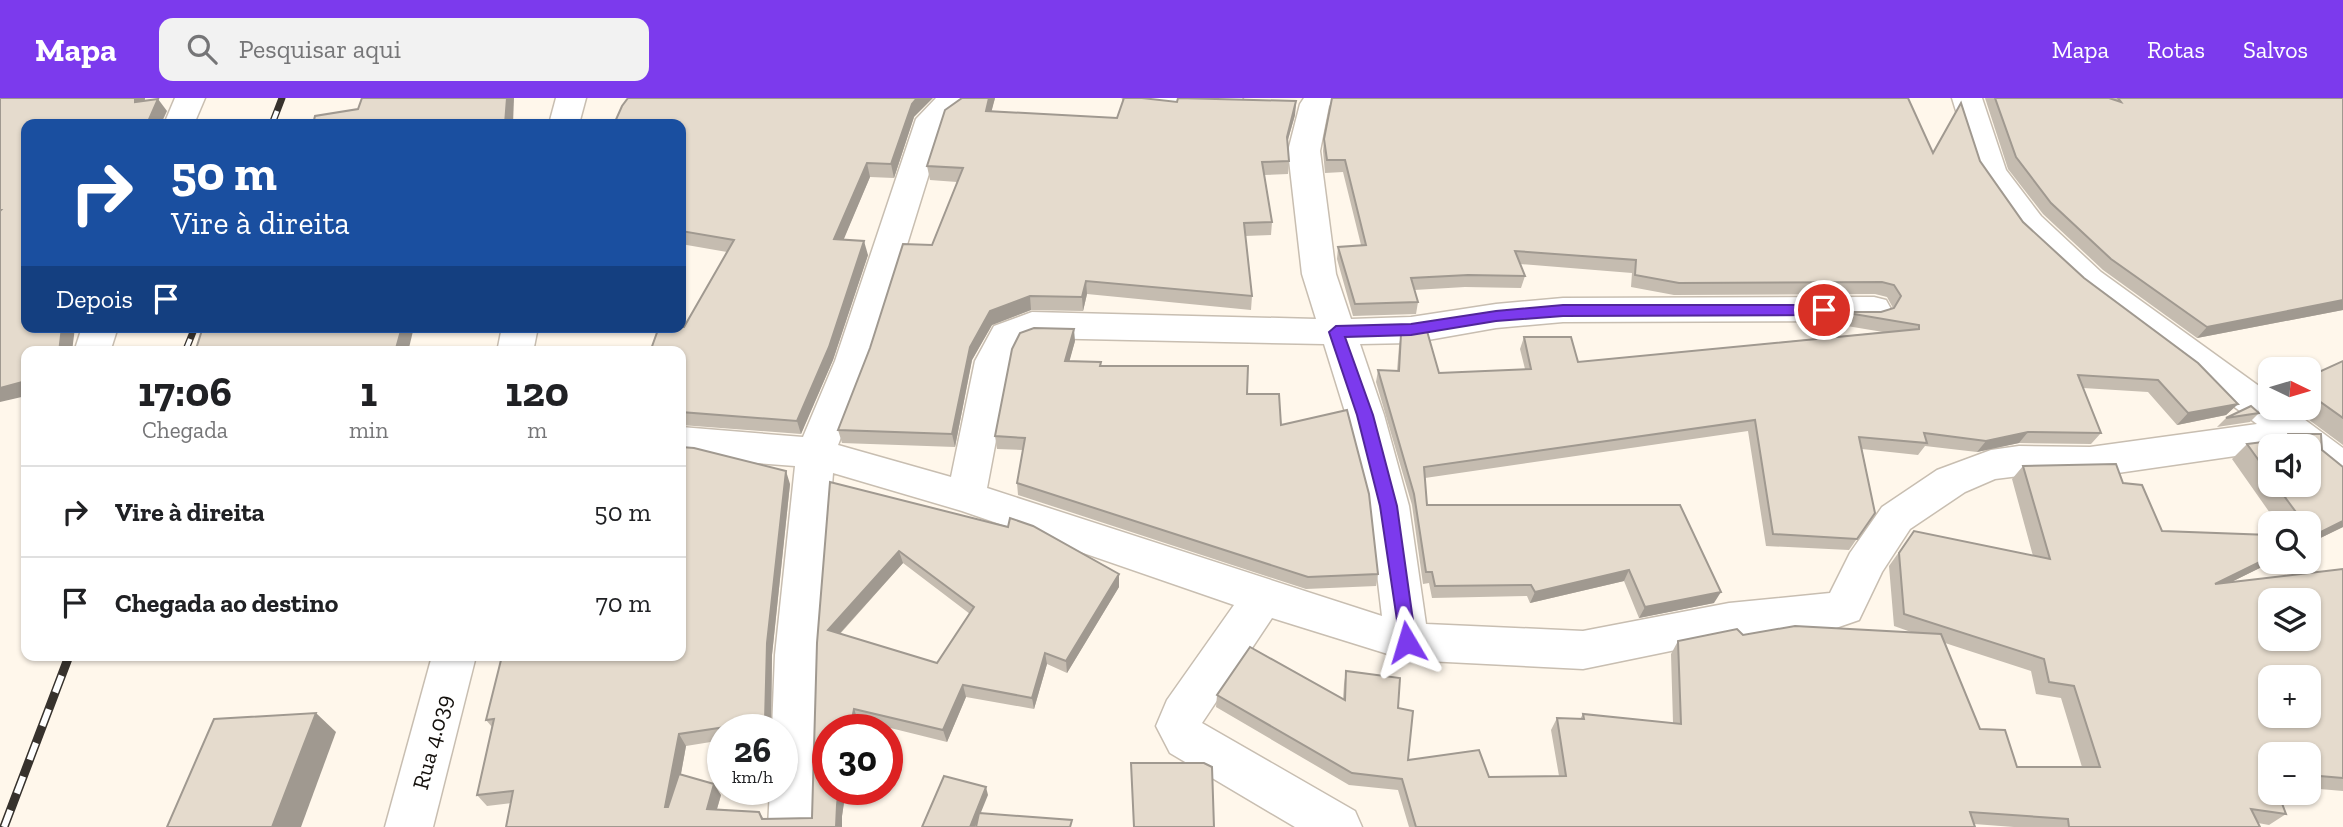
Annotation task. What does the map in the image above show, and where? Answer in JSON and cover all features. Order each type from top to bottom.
[{"type":"street","points":[[181,119],[190,98]]},
{"type":"street","points":[[565,119],[570,98]]},
{"type":"street","points":[[792,827],[797,654],[816,453],[853,361],[931,119],[949,102],[961,98]]},
{"type":"street","points":[[1138,98],[1296,102],[1319,274],[1365,415],[1389,506],[1407,642]]},
{"type":"street","points":[[1967,98],[1991,172],[2029,224],[2089,280],[2343,470]]},
{"type":"street","points":[[966,497],[993,361],[1007,335],[1032,325],[1336,332],[1411,330],[1496,316],[1563,310],[1874,309]]},
{"type":"street","points":[[686,442],[816,453],[966,497],[1263,597],[1407,642],[1583,650],[1729,621],[1833,611],[1844,607],[1864,565],[1896,518],[1951,481],[1991,465],[2020,461],[2090,462],[2295,433]]},
{"type":"street","points":[[1263,597],[1183,714],[1178,726],[1186,738],[1338,827]]},
{"type":"street","name":"Rua 4.039","points":[[409,827],[453,661]]},
{"type":"building","points":[[0,98],[135,98],[135,102],[158,99],[149,119],[21,119],[21,333],[61,333],[60,346],[21,346],[21,382],[0,388]]},
{"type":"building","points":[[362,98],[507,98],[505,119],[314,119],[315,116],[358,109]]},
{"type":"building","points":[[628,98],[917,98],[912,104],[891,164],[867,163],[834,239],[864,241],[829,347],[797,421],[686,412],[686,346],[652,346],[657,333],[686,333],[686,324],[734,240],[686,232],[686,119],[616,119]]},
{"type":"building","points":[[962,98],[989,98],[986,111],[1117,118],[1124,98],[1177,102],[1178,98],[1296,101],[1287,137],[1289,161],[1262,162],[1272,222],[1244,223],[1252,296],[1086,281],[1082,297],[1030,296],[990,311],[970,347],[952,434],[838,430],[870,348],[903,244],[932,245],[963,168],[927,166],[945,110]]},
{"type":"building","points":[[1332,98],[1908,98],[1933,153],[1961,103],[1980,161],[2023,222],[2084,278],[2198,363],[2238,404],[2188,413],[2158,380],[2078,375],[2101,433],[2028,432],[1986,441],[1924,433],[1927,443],[1859,437],[1875,513],[1857,539],[1773,534],[1755,420],[1424,467],[1427,505],[1680,505],[1721,592],[1645,607],[1629,570],[1535,592],[1531,585],[1435,586],[1432,572],[1426,572],[1414,494],[1378,370],[1399,371],[1401,334],[1427,331],[1439,373],[1531,369],[1524,337],[1571,337],[1578,362],[1919,329],[1919,325],[1842,312],[1881,312],[1894,308],[1901,296],[1894,285],[1882,282],[1679,283],[1635,275],[1636,260],[1515,251],[1525,276],[1411,278],[1418,302],[1355,304],[1338,247],[1366,245],[1345,160],[1327,160],[1324,139]]},
{"type":"building","points":[[1995,98],[2109,98],[2121,102],[2118,98],[2343,98],[2343,300],[2207,327],[2111,259],[2051,203],[2016,157]]},
{"type":"building","points":[[1034,328],[1074,329],[1065,361],[1101,362],[1100,366],[1248,366],[1247,394],[1279,394],[1281,425],[1347,410],[1369,494],[1378,574],[1308,577],[1017,483],[1025,438],[995,436],[1012,349],[1020,333]]},
{"type":"building","points":[[201,333],[400,333],[397,346],[197,346]]},
{"type":"building","points":[[2343,361],[2343,418],[2321,402],[2321,371]]},
{"type":"building","points":[[2251,406],[2258,412],[2258,413],[2226,418]]},
{"type":"building","points":[[2321,434],[2322,450],[2343,467],[2343,521],[2321,532],[2321,511],[2295,511],[2285,497],[2321,497]]},
{"type":"building","points":[[2258,443],[2258,459],[2247,444]]},
{"type":"building","points":[[686,447],[786,471],[767,643],[765,714],[707,714],[707,730],[679,734],[665,807],[668,807],[679,774],[707,782],[707,809],[759,812],[762,819],[812,818],[812,805],[837,805],[836,827],[506,827],[513,791],[477,795],[494,719],[486,720],[501,661],[686,661]]},
{"type":"building","points":[[2116,464],[2123,483],[2142,485],[2162,531],[2258,535],[2258,563],[2215,584],[2321,574],[2321,572],[2343,569],[2343,778],[2321,776],[2321,742],[2258,742],[2258,805],[2283,805],[2286,814],[2251,809],[2260,827],[2069,827],[2068,819],[1970,812],[1975,827],[1416,827],[1402,779],[1352,773],[1217,695],[1250,647],[1345,700],[1346,671],[1400,678],[1398,708],[1413,711],[1408,760],[1479,750],[1489,777],[1566,776],[1557,718],[1584,719],[1583,714],[1681,724],[1678,641],[1737,629],[1743,635],[1795,626],[1941,634],[1980,729],[2005,730],[2017,767],[2100,767],[2074,686],[2049,682],[2044,659],[1904,614],[1899,553],[1914,531],[2050,559],[2023,466]]},
{"type":"building","points":[[830,482],[1008,527],[1010,518],[1033,526],[1119,574],[1066,661],[1045,653],[1032,698],[963,685],[943,730],[903,721],[903,714],[875,714],[854,709],[853,714],[815,714],[817,643]],"holes":[[[899,551],[974,607],[937,663],[828,630]]]},
{"type":"building","points":[[316,713],[272,827],[167,827],[214,719]]},
{"type":"building","points":[[1131,763],[1204,763],[1212,767],[1214,827],[1134,827]]},
{"type":"building","points":[[944,776],[986,787],[970,827],[922,827]]},
{"type":"building","points":[[979,813],[1072,820],[1070,827],[976,827]]},
{"type":"railway","points":[[274,119],[282,98]]},
{"type":"railway","points":[[187,346],[193,333]]},
{"type":"railway","points":[[4,827],[67,661]]},
{"type":"route","points":[[1407,642],[1389,506],[1365,415],[1336,332],[1411,330],[1496,316],[1563,310],[1824,310]]}]
